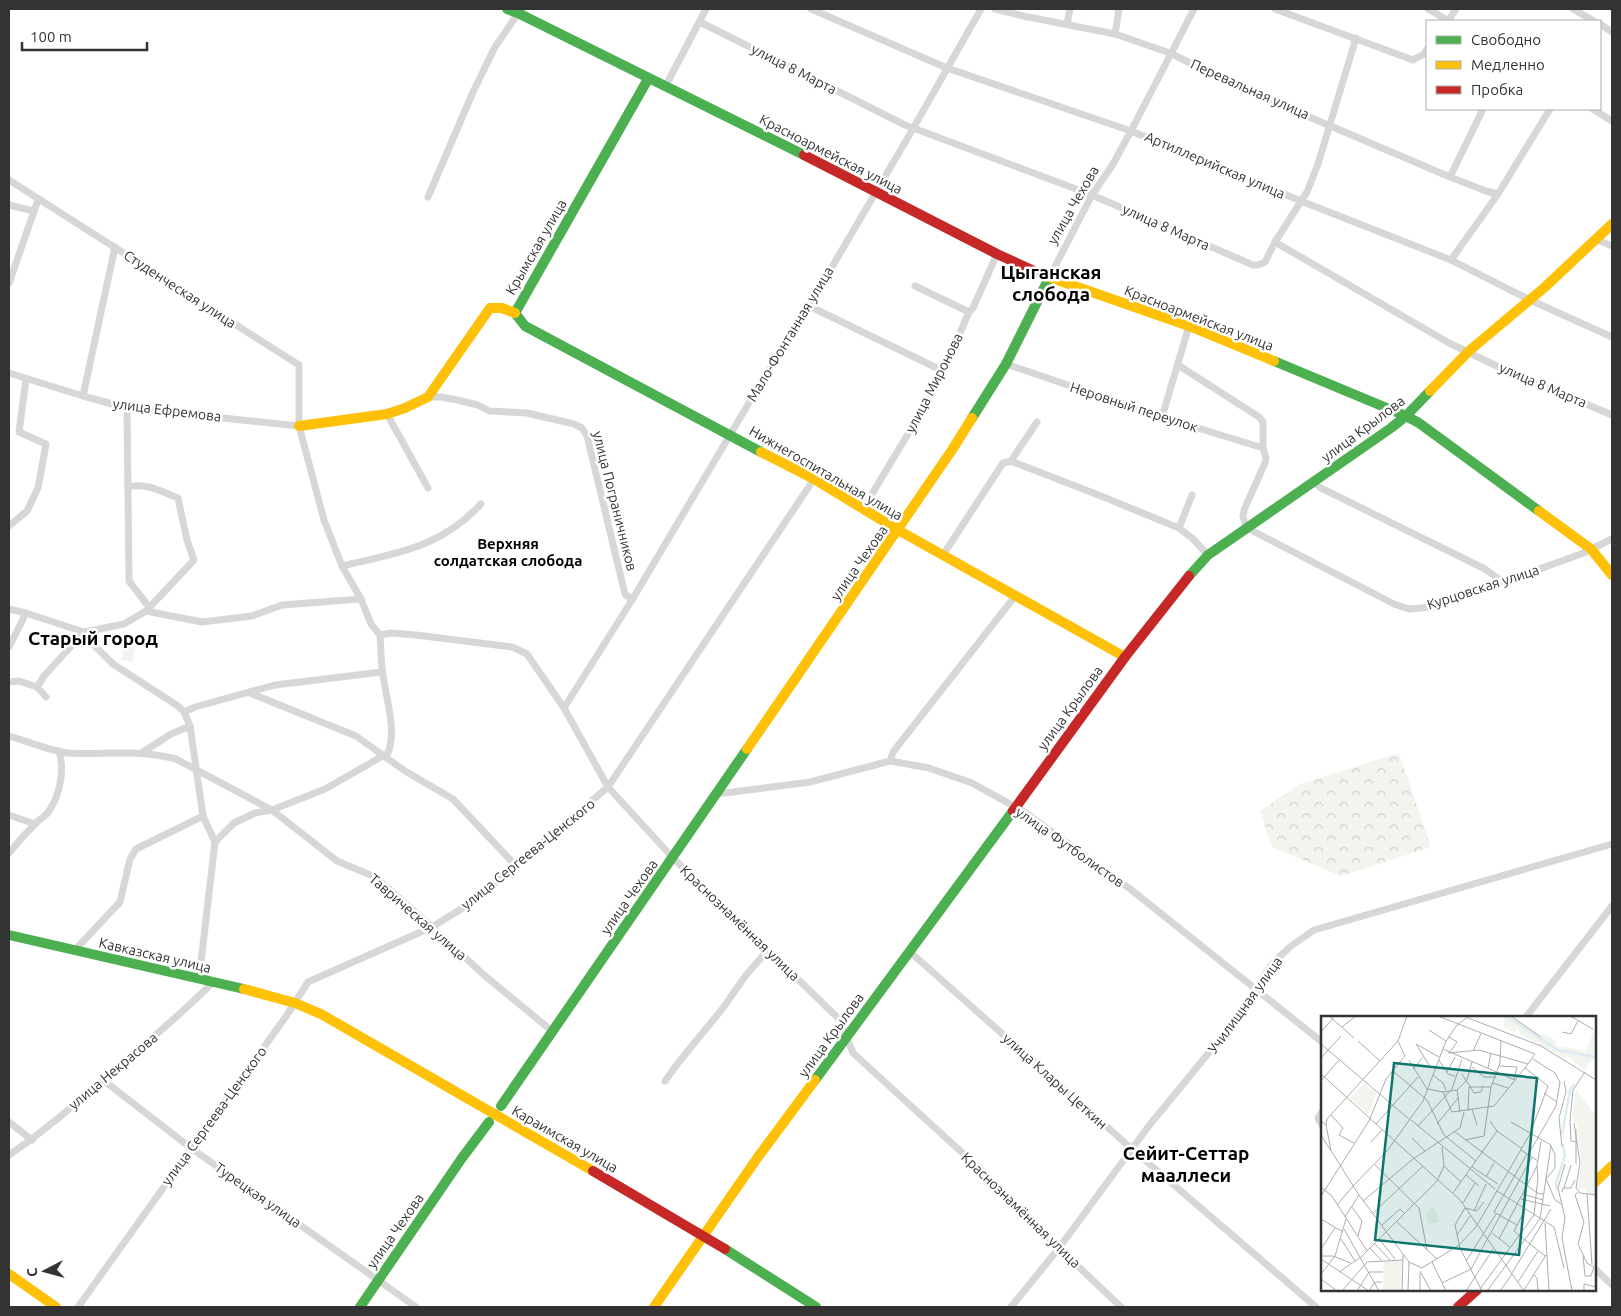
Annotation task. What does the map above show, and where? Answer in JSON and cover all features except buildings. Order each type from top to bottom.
[{"type":"main road","name":"Красноармейская улица","points":[[507,9],[520,11],[648,79],[876,191],[997,254],[1049,278],[1189,326],[1406,416],[1419,423],[1591,549],[1612,575]]},
{"type":"main road","name":"Крымская улица","points":[[428,397],[490,308],[502,308],[515,313],[648,79]]},
{"type":"main road","name":"улица Крылова","points":[[654,1307],[758,1156],[1124,658],[1180,585],[1208,555],[1406,416],[1469,352],[1530,300],[1612,224]]},
{"type":"main road","name":"улица Чехова","points":[[501,1106],[952,450],[1006,364],[1049,278]]},
{"type":"main road","name":"Нижнегоспитальная улица","points":[[515,313],[525,326],[814,479],[898,530],[1016,595],[1124,658]]},
{"type":"main road","points":[[299,426],[388,414],[428,397]]},
{"type":"main road","name":"Кавказская улица","points":[[9,935],[295,1002]]},
{"type":"main road","name":"Караимская улица","points":[[295,1002],[321,1014],[432,1077],[703,1235],[816,1307]]},
{"type":"main road","name":"улица Чехова","points":[[360,1307],[489,1122]]},
{"type":"main road","points":[[1596,1181],[1612,1166]]},
{"type":"main road","points":[[9,1274],[56,1307]]},
{"type":"main road","points":[[1458,1307],[1476,1291]]},
{"type":"street","points":[[666,87],[706,9]]},
{"type":"street","name":"Артиллерийская улица","points":[[811,9],[947,68],[1131,131],[1450,260],[1530,300],[1612,336]]},
{"type":"street","name":"Мало-Фонтанная улица","points":[[564,708],[632,600],[809,306],[981,9]]},
{"type":"street","name":"Перевальная улица","points":[[995,9],[1115,34],[1170,53],[1237,86],[1450,177],[1498,194]]},
{"type":"street","points":[[1067,24],[1070,9]]},
{"type":"street","points":[[1115,34],[1119,9]]},
{"type":"street","name":"улица Чехова","points":[[1049,278],[1092,195],[1113,164],[1131,131],[1194,9]]},
{"type":"street","points":[[1274,9],[1414,60],[1426,51]]},
{"type":"street","points":[[1428,9],[1446,20]]},
{"type":"street","points":[[1449,20],[1456,9]]},
{"type":"street","points":[[1573,9],[1592,20]]},
{"type":"street","points":[[428,197],[496,47],[520,11]]},
{"type":"street","name":"улица 8 Марта","points":[[700,22],[905,125],[1092,195],[1253,265],[1265,262],[1275,242],[1449,343],[1503,369],[1612,415]]},
{"type":"street","points":[[1601,25],[1612,32]]},
{"type":"street","points":[[1275,242],[1307,192],[1356,38]]},
{"type":"street","points":[[1450,177],[1483,110]]},
{"type":"street","points":[[1450,260],[1498,194],[1549,110]]},
{"type":"street","points":[[1595,110],[1612,121]]},
{"type":"street","name":"Студенческая улица","points":[[9,180],[299,364],[299,426]]},
{"type":"street","points":[[9,283],[38,200]]},
{"type":"street","points":[[9,205],[34,211]]},
{"type":"street","points":[[1596,239],[1612,246]]},
{"type":"street","points":[[83,396],[115,247]]},
{"type":"street","name":"улица Миронова","points":[[864,508],[915,424],[943,372],[997,254]]},
{"type":"street","points":[[915,286],[969,312]]},
{"type":"street","points":[[809,306],[943,372]]},
{"type":"street","points":[[1162,417],[1189,326]]},
{"type":"street","name":"Неровный переулок","points":[[1006,364],[1162,417],[1263,448]]},
{"type":"street","points":[[1178,365],[1262,419],[1264,426],[1263,448],[1266,458],[1244,510],[1243,517],[1247,528]]},
{"type":"street","name":"улица Ефремова","points":[[9,373],[127,408],[299,426]]},
{"type":"street","points":[[9,526],[27,511],[38,488],[46,444],[19,432],[26,379]]},
{"type":"street","name":"улица Пограничников","points":[[428,397],[457,400],[489,411],[527,413],[574,424],[582,428],[587,436],[625,594],[632,600]]},
{"type":"street","points":[[127,408],[130,581],[147,609],[202,622],[252,616],[282,605],[360,599]]},
{"type":"street","points":[[388,414],[428,488]]},
{"type":"street","points":[[1011,461],[1037,422]]},
{"type":"street","points":[[215,842],[234,823],[255,813],[272,810],[325,789],[383,757],[388,753],[392,743],[392,732],[382,672],[380,636],[370,624],[360,599],[342,566],[324,520],[299,426]]},
{"type":"street","points":[[943,555],[1003,463],[1011,461],[1179,528],[1192,538],[1208,555]]},
{"type":"street","name":"улица Сергеева-Ценского","points":[[78,1307],[308,982],[432,927],[474,901],[608,787],[814,479]]},
{"type":"street","points":[[1313,482],[1485,569],[1503,582]]},
{"type":"street","points":[[9,609],[84,632],[124,624],[147,609],[194,560],[187,540],[178,498],[137,484],[128,487]]},
{"type":"street","points":[[1179,528],[1192,495]]},
{"type":"street","points":[[342,566],[408,551],[434,540],[469,517],[481,504]]},
{"type":"street","name":"Курцовская улица","points":[[1247,528],[1394,604],[1409,609],[1433,607],[1591,549],[1612,539]]},
{"type":"street","points":[[890,761],[893,752],[1016,595]]},
{"type":"street","points":[[9,647],[26,613]]},
{"type":"street","points":[[38,687],[44,676],[84,632]]},
{"type":"street","points":[[84,632],[113,664],[178,706],[184,712],[190,726],[203,816],[215,842],[199,979]]},
{"type":"street","name":"Краснознамённая улица","points":[[380,636],[391,633],[512,647],[527,654],[564,708],[608,787],[673,858],[839,1019],[853,1053],[979,1168],[1019,1210],[1121,1307]]},
{"type":"street","points":[[184,712],[195,707],[275,685],[382,672]]},
{"type":"street","points":[[9,682],[18,682],[38,687],[46,697]]},
{"type":"street","points":[[250,693],[356,736],[383,757],[453,799],[516,866]]},
{"type":"street","points":[[143,752],[171,734],[190,726]]},
{"type":"street","name":"Таврическая улица","points":[[9,736],[59,751],[99,754],[143,752],[176,759],[272,810],[337,861],[375,877],[484,975],[552,1031]]},
{"type":"street","points":[[9,853],[35,824],[49,812],[60,786],[62,760],[59,751]]},
{"type":"street","name":"улица Футболистов","points":[[717,794],[810,782],[890,761],[929,768],[972,783],[1026,813],[1129,888],[1321,1041]]},
{"type":"street","points":[[9,815],[35,824]]},
{"type":"street","points":[[75,950],[120,902],[130,859],[136,849],[203,816]]},
{"type":"street","name":"Училищная улица","points":[[1011,1307],[1059,1248],[1132,1149],[1252,1000],[1260,982],[1272,964],[1291,946],[1314,930],[1612,844]]},
{"type":"street","points":[[1527,1016],[1612,906]]},
{"type":"street","points":[[665,1081],[723,1008],[746,975],[768,950]]},
{"type":"street","name":"улица Клары Цеткин","points":[[909,951],[1132,1149],[1316,1307]]},
{"type":"street","name":"улица Некрасова","points":[[9,1155],[32,1140],[103,1080],[194,1002],[213,982]]},
{"type":"street","name":"Турецкая улица","points":[[103,1080],[191,1148],[416,1307]]},
{"type":"street","points":[[9,1122],[32,1140]]},
{"type":"street","points":[[1596,1270],[1610,1280]]},
{"type":"green space","points":[[124,638],[136,640],[133,662],[121,660]]},
{"type":"green space","points":[[1399,753],[1431,847],[1341,876],[1272,847],[1260,811],[1300,784]]},
{"type":"traffic: fast","points":[[507,9],[804,155]]},
{"type":"traffic: fast","points":[[515,313],[648,79]]},
{"type":"traffic: fast","points":[[972,418],[1006,364],[1049,278]]},
{"type":"traffic: fast","points":[[515,313],[525,326],[761,452]]},
{"type":"traffic: fast","points":[[1274,361],[1419,423],[1539,511]]},
{"type":"traffic: fast","points":[[1189,576],[1208,555],[1391,428],[1406,416],[1430,391]]},
{"type":"traffic: fast","points":[[501,1106],[747,749]]},
{"type":"traffic: fast","points":[[815,1080],[1013,811]]},
{"type":"traffic: fast","points":[[9,935],[244,989]]},
{"type":"traffic: fast","points":[[360,1307],[462,1158],[489,1122]]},
{"type":"traffic: fast","points":[[725,1249],[816,1307]]},
{"type":"traffic: slow","points":[[1430,391],[1469,351],[1545,287],[1612,224]]},
{"type":"traffic: slow","points":[[1043,275],[1189,326],[1274,361]]},
{"type":"traffic: slow","points":[[299,426],[387,414],[428,397],[490,308],[502,308],[515,313]]},
{"type":"traffic: slow","points":[[747,749],[972,418]]},
{"type":"traffic: slow","points":[[761,452],[814,479],[898,530],[1125,657]]},
{"type":"traffic: slow","points":[[1539,511],[1591,549],[1612,575]]},
{"type":"traffic: slow","points":[[244,989],[295,1003],[321,1014],[593,1171]]},
{"type":"traffic: slow","points":[[654,1307],[758,1157],[815,1080]]},
{"type":"traffic: slow","points":[[1596,1181],[1612,1166]]},
{"type":"traffic: slow","points":[[9,1274],[56,1307]]},
{"type":"traffic: jam","points":[[804,155],[997,254],[1043,275]]},
{"type":"traffic: jam","points":[[1013,811],[1125,657],[1189,576]]},
{"type":"traffic: jam","points":[[593,1171],[725,1249]]},
{"type":"traffic: jam","points":[[1458,1307],[1476,1291]]},
{"type":"district","name":"Цыганская слобода","points":[[1051,283]]},
{"type":"district","name":"Верхняя солдатская слобода","points":[[508,552]]},
{"type":"district","name":"Старый город","points":[[93,638]]},
{"type":"district","name":"Сейит-Сеттар мааллеси","points":[[1186,1164]]}]
